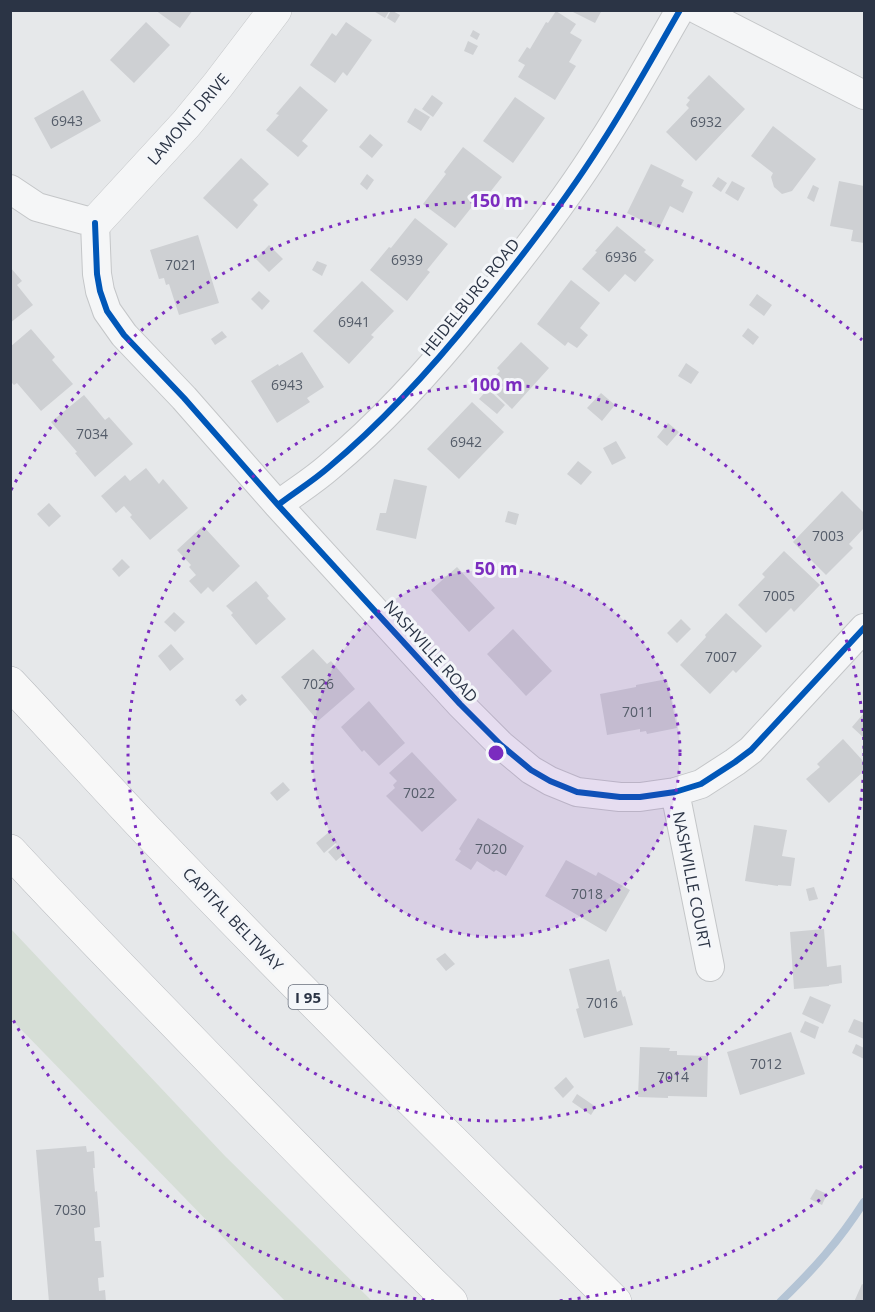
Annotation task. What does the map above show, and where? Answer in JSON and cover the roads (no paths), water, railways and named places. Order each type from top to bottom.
[{"type":"highway","name":"CAPITAL BELTWAY","points":[[10,683],[312,1001],[615,1302]]},
{"type":"highway","points":[[10,851],[234,1085],[451,1302]]},
{"type":"street","name":"LAMONT DRIVE","points":[[95,223],[186,124],[275,10]]},
{"type":"street","name":"HEIDELBURG ROAD","points":[[278,505],[328,468],[387,414],[446,351],[558,207],[600,146],[680,10]]},
{"type":"street","points":[[698,10],[864,95]]},
{"type":"street","points":[[10,189],[37,207],[95,223]]},
{"type":"street","name":"NASHVILLE ROAD","points":[[95,223],[100,291],[113,321],[124,335],[184,398],[278,505],[460,704],[501,745],[531,770],[550,781],[576,792],[620,797],[640,797],[675,792],[701,784],[751,750],[864,628]]},
{"type":"street","name":"NASHVILLE COURT","points":[[675,792],[710,968]]},
{"type":"waterway","points":[[780,1302],[825,1254],[864,1202]]}]
